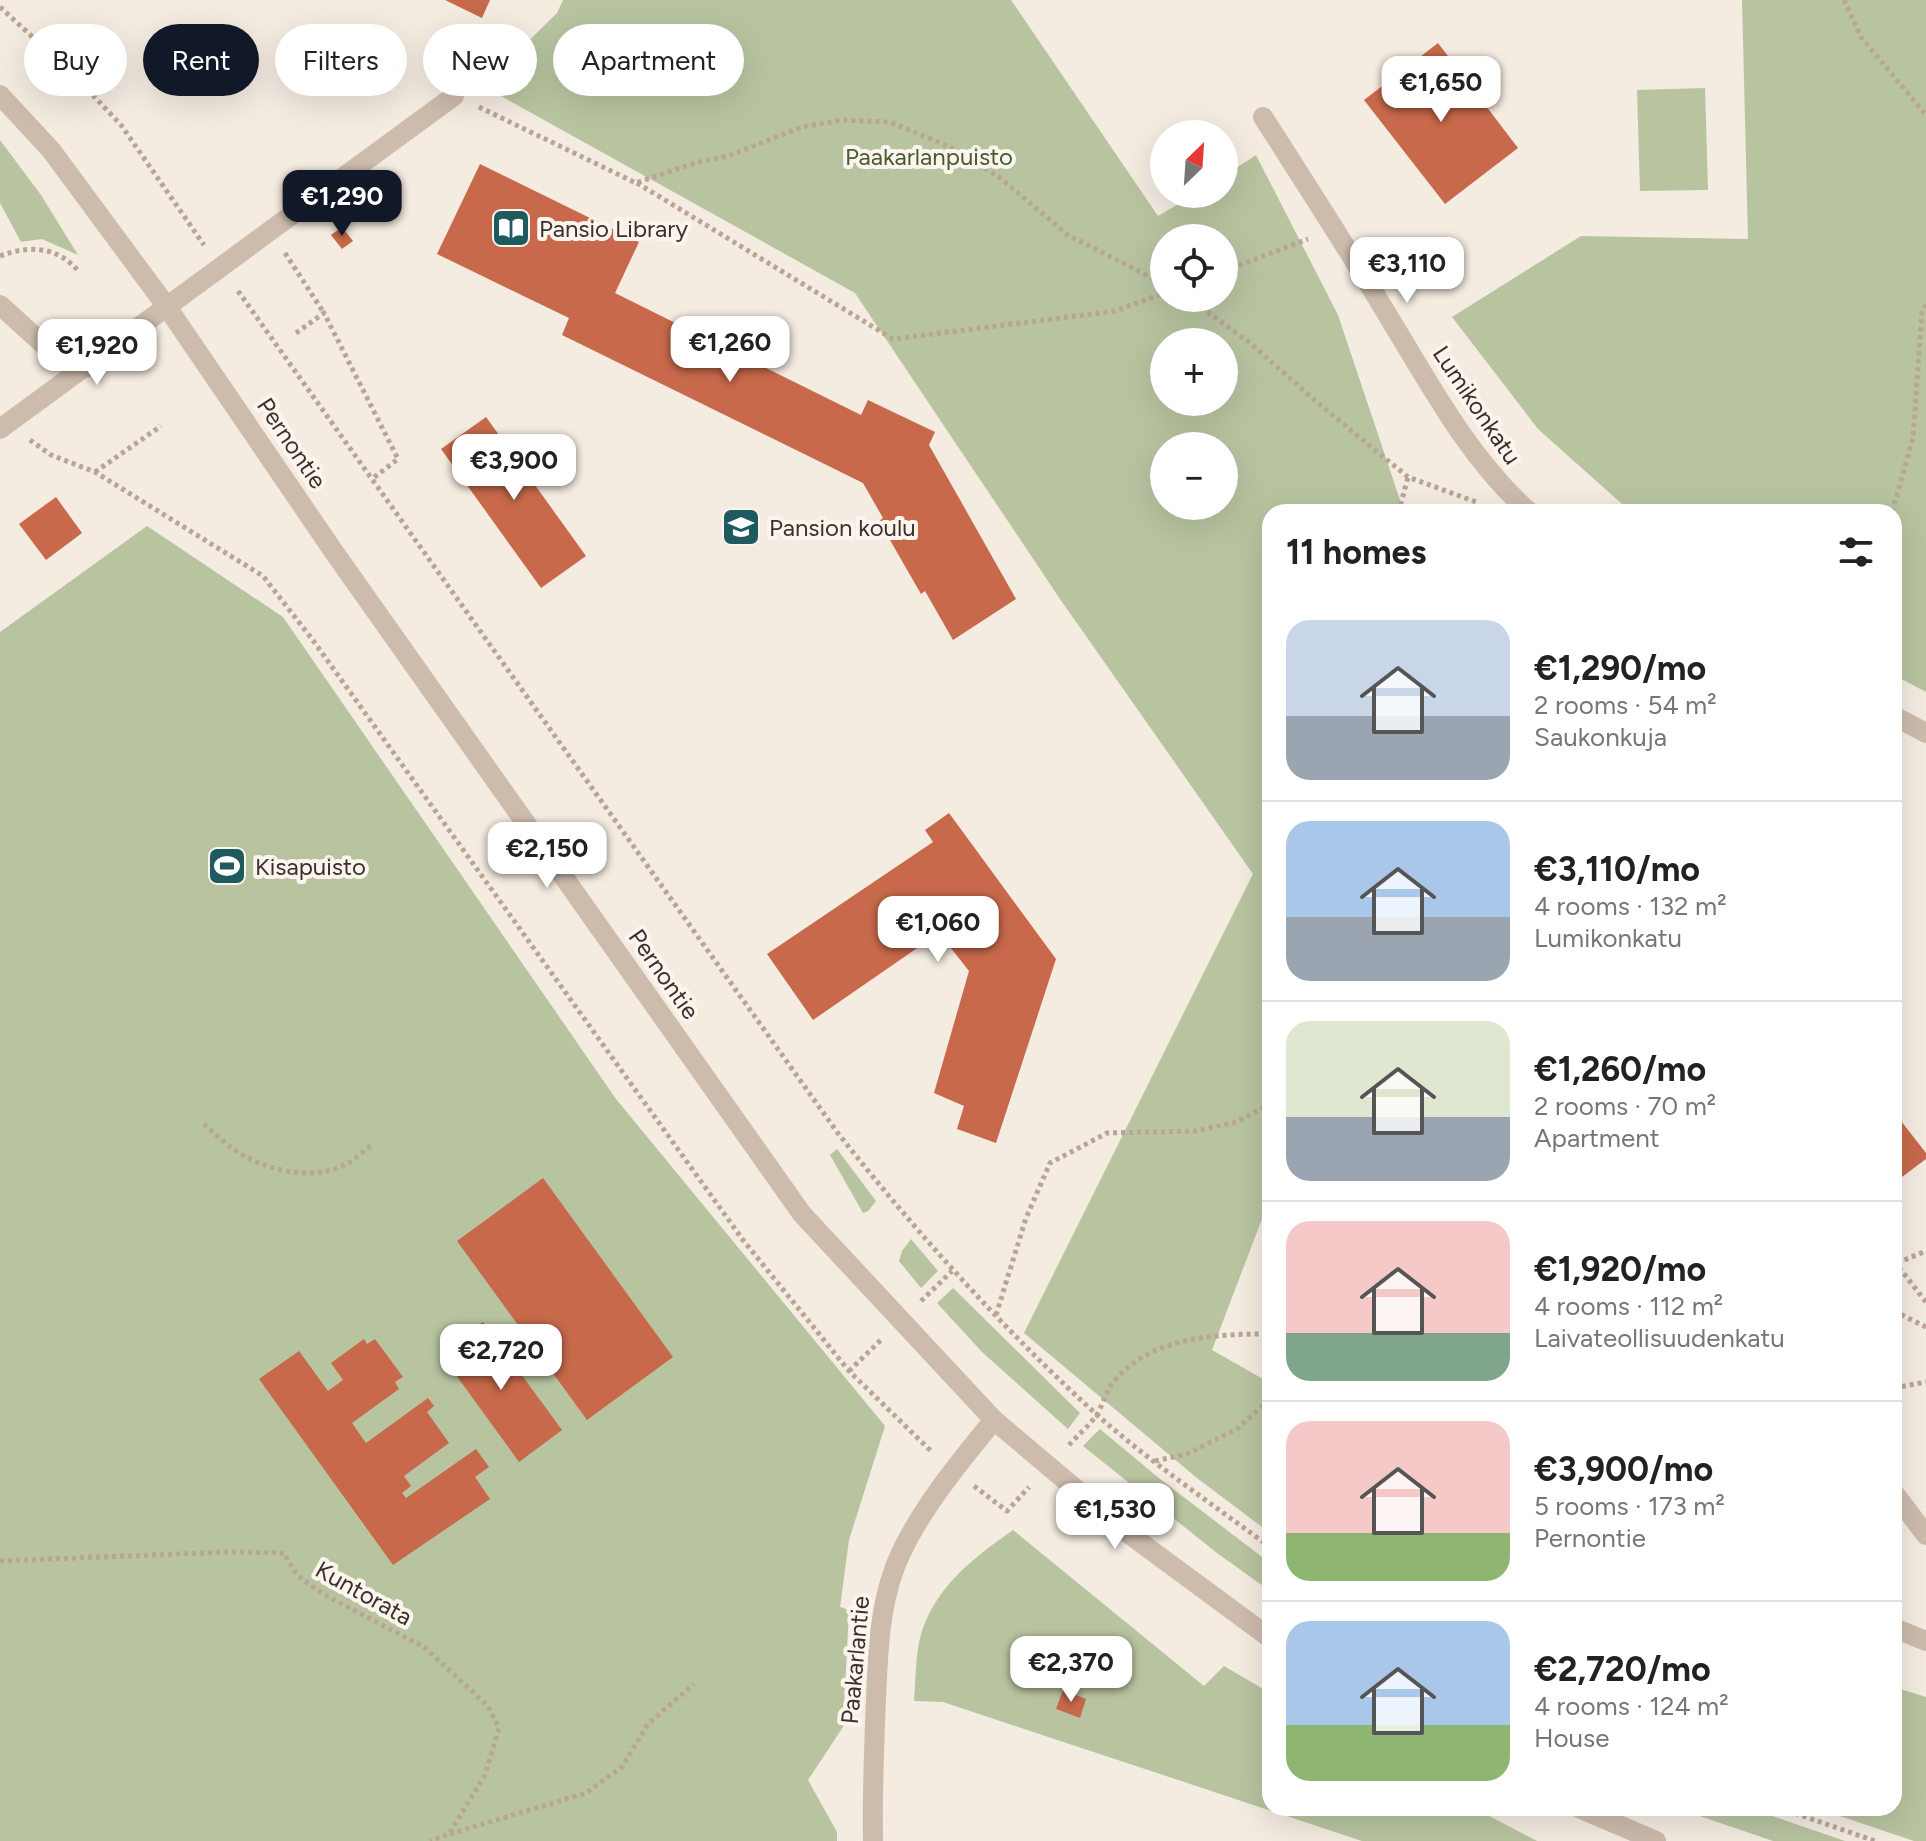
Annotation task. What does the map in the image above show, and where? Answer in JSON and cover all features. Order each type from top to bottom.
[{"type":"street","name":"Pernontie","points":[[0,95],[51,150],[167,307],[334,552],[802,1214],[994,1420],[1129,1534],[1262,1632]]},
{"type":"street","points":[[5,425],[454,96]]},
{"type":"street","name":"Lumikonkatu","points":[[1263,117],[1336,229],[1466,443],[1520,504]]},
{"type":"street","points":[[0,305],[54,354],[87,367]]},
{"type":"street","points":[[1902,720],[1926,733]]},
{"type":"street","name":"Paakarlantie","points":[[873,1841],[873,1761],[884,1601],[895,1565],[916,1527],[952,1470],[994,1420]]},
{"type":"street","points":[[1902,1504],[1926,1535]]},
{"type":"street","points":[[1902,1631],[1926,1641]]},
{"type":"street","points":[[1598,1816],[1656,1841]]},
{"type":"path","points":[[1844,0],[1861,37],[1926,115]]},
{"type":"path","points":[[0,7],[76,77],[121,125],[837,1132],[943,1261],[1097,1414],[1154,1461],[1262,1541]]},
{"type":"path","points":[[454,96],[636,183],[893,339],[1115,311],[1150,298]]},
{"type":"path","points":[[636,183],[695,163],[728,156],[802,127],[842,120],[890,122],[950,147],[999,177],[1068,235],[1150,277]]},
{"type":"path","points":[[1238,266],[1336,229]]},
{"type":"path","points":[[0,256],[38,248],[58,254],[79,272]]},
{"type":"path","points":[[289,260],[324,313],[398,459],[372,479]]},
{"type":"path","points":[[1894,504],[1913,438],[1926,305]]},
{"type":"path","points":[[1207,312],[1249,342],[1408,477],[1485,504]]},
{"type":"path","points":[[296,333],[324,313]]},
{"type":"path","points":[[5,425],[51,455],[95,472],[263,576],[312,639],[743,1240],[849,1371],[909,1430]]},
{"type":"path","points":[[95,472],[161,426]]},
{"type":"path","points":[[1401,504],[1408,477]]},
{"type":"path","points":[[996,1315],[1026,1218],[1050,1163],[1107,1133],[1195,1131],[1237,1122],[1262,1108]]},
{"type":"path","points":[[204,1124],[233,1149],[259,1163],[291,1172],[317,1172],[345,1165],[373,1144]]},
{"type":"path","points":[[1902,1260],[1926,1251]]},
{"type":"path","points":[[1902,1271],[1926,1302]]},
{"type":"path","points":[[1902,1315],[1926,1327]]},
{"type":"path","points":[[1097,1414],[1103,1397],[1117,1378],[1137,1362],[1181,1340],[1262,1334]]},
{"type":"path","points":[[1902,1386],[1926,1382]]},
{"type":"path","points":[[1154,1461],[1187,1454],[1237,1429],[1262,1406]]},
{"type":"path","name":"Kuntorata","points":[[0,1561],[228,1552],[284,1553],[297,1575],[323,1594],[424,1647],[488,1706],[499,1728],[494,1750],[485,1775],[449,1834]]},
{"type":"path","points":[[430,1841],[586,1793],[622,1767],[648,1724],[694,1684]]},
{"type":"path","points":[[1803,1816],[1875,1841]]},
{"type":"green space","name":"Paakarlanpuisto","points":[[563,0],[1011,0],[1158,216],[1171,208],[1238,208],[1238,167],[1256,155],[1338,315],[1401,504],[1262,504],[1262,1219],[1212,1350],[1262,1378],[1262,1527],[1197,1478],[1024,1333],[1253,874],[1060,599],[855,293],[501,96],[537,96],[537,33],[557,13]]},
{"type":"green space","points":[[1742,0],[1926,0],[1926,692],[1902,679],[1902,504],[1622,504],[1538,429],[1452,317],[1581,236],[1748,239]]},
{"type":"green space","points":[[1705,88],[1708,190],[1640,191],[1637,90]]},
{"type":"green space","points":[[0,140],[41,195],[78,255],[42,239],[21,242],[0,203]]},
{"type":"green space","points":[[147,526],[283,617],[616,1099],[885,1426],[849,1540],[840,1607],[849,1610],[843,1727],[808,1780],[837,1832],[837,1841],[0,1841],[0,632]]},
{"type":"green space","points":[[837,1149],[876,1201],[868,1211],[863,1213],[830,1155]]},
{"type":"green space","points":[[911,1239],[938,1271],[921,1288],[899,1261]]},
{"type":"green space","points":[[953,1288],[1080,1413],[1068,1429],[982,1352],[937,1303]]},
{"type":"green space","points":[[1100,1429],[1262,1557],[1262,1585],[1217,1553],[1083,1446]]},
{"type":"green space","points":[[1013,1530],[1204,1686],[1224,1666],[1262,1688],[1262,1808],[943,1702],[914,1701],[920,1639],[929,1614],[959,1573]]},
{"type":"green space","points":[[1902,1690],[1926,1697],[1926,1841],[1914,1841],[1840,1816],[1902,1816]]},
{"type":"green space","points":[[1287,1816],[1489,1816],[1537,1841],[1362,1841]]},
{"type":"green space","points":[[1700,1816],[1772,1816],[1845,1841],[1773,1841]]},
{"type":"building","points":[[445,0],[490,0],[482,18]]},
{"type":"building","points":[[1438,43],[1518,148],[1445,204],[1364,100]]},
{"type":"building","points":[[480,164],[639,242],[615,293],[861,415],[868,400],[935,432],[929,445],[1016,599],[953,640],[925,591],[921,594],[879,521],[883,518],[863,483],[562,335],[569,318],[437,254]]},
{"type":"building","points":[[342,227],[353,241],[342,249],[331,235]]},
{"type":"building","points":[[486,417],[586,556],[541,588],[441,449]]},
{"type":"building","points":[[56,497],[82,533],[46,560],[19,524]]},
{"type":"building","points":[[949,813],[1056,959],[996,1143],[957,1129],[964,1106],[934,1093],[969,971],[939,933],[813,1020],[767,954],[933,842],[925,830]]},
{"type":"building","points":[[1902,1122],[1926,1153],[1926,1159],[1902,1177]]},
{"type":"building","points":[[543,1178],[673,1357],[587,1420],[457,1241]]},
{"type":"building","points":[[483,1322],[562,1430],[519,1462],[440,1353]]},
{"type":"building","points":[[364,1339],[367,1344],[375,1339],[403,1377],[395,1382],[399,1389],[352,1423],[366,1443],[428,1398],[434,1406],[427,1412],[449,1443],[404,1476],[411,1486],[402,1493],[406,1498],[476,1449],[489,1467],[475,1477],[490,1499],[393,1565],[259,1379],[299,1351],[328,1391],[343,1380],[331,1363]]},
{"type":"building","points":[[1063,1690],[1086,1699],[1080,1718],[1056,1709]]},
{"type":"place","name":"Pansio Library","points":[[511,228]]},
{"type":"place","name":"Pansion koulu","points":[[741,527]]},
{"type":"place","name":"Kisapuisto","points":[[227,866]]}]
